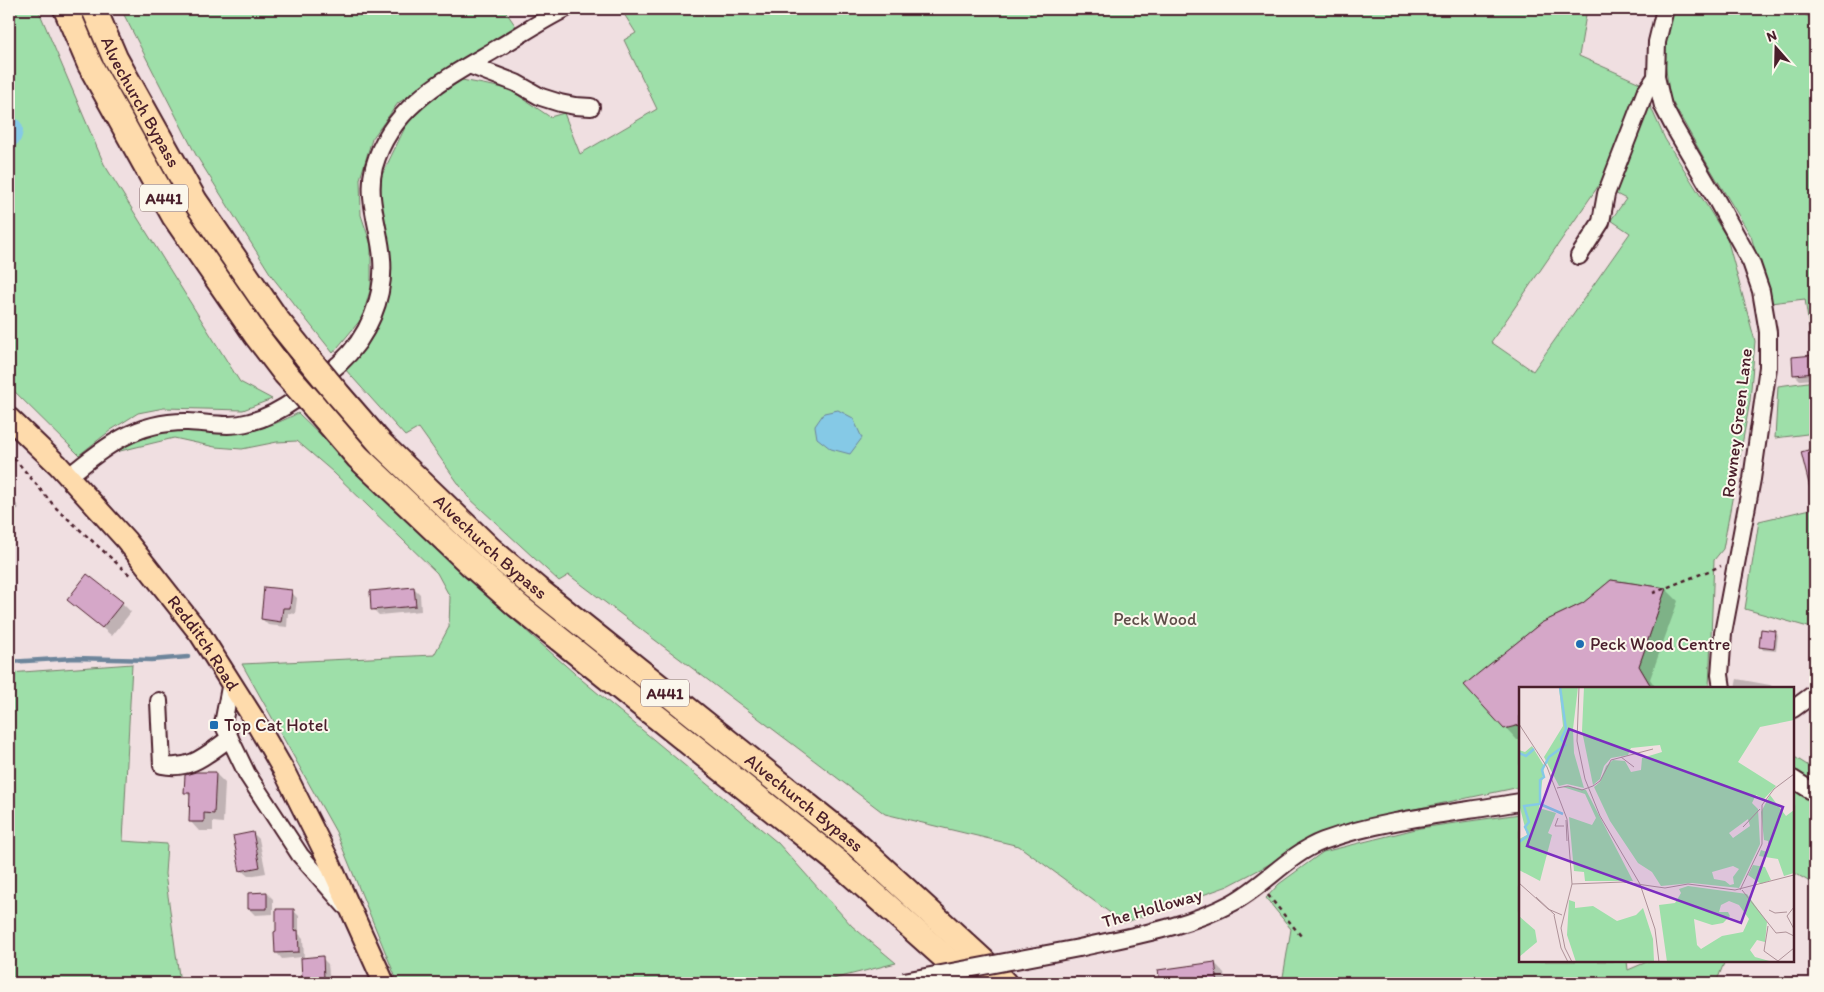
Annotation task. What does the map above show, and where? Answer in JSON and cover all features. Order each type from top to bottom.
[{"type":"highway","name":"Alvechurch Bypass","points":[[66,9],[90,65],[174,216],[256,335],[358,457],[517,605],[838,862],[959,970],[971,983]]},
{"type":"highway","name":"Alvechurch Bypass","points":[[94,9],[115,58],[195,201],[277,320],[381,444],[491,550],[857,845],[982,960],[1004,983]]},
{"type":"main road","name":"Redditch Road","points":[[9,418],[68,477],[126,540],[200,634],[284,771],[327,857],[384,983]]},
{"type":"street","points":[[68,477],[111,444],[149,426],[176,422],[229,425],[249,423],[262,418],[286,407],[341,362],[371,320],[378,302],[382,283],[382,259],[372,206],[372,186],[374,168],[388,132],[400,116],[418,98],[438,83],[565,9]]},
{"type":"street","name":"Rowney Green Lane","points":[[1665,9],[1657,42],[1656,77],[1663,106],[1751,262],[1761,291],[1768,332],[1768,367],[1752,479],[1724,633],[1720,675],[1722,687]]},
{"type":"street","points":[[469,65],[516,83],[541,97],[574,106],[591,107]]},
{"type":"street","points":[[1579,256],[1601,222],[1606,194],[1645,93],[1656,77]]},
{"type":"street","points":[[231,682],[223,724],[247,774],[300,855],[353,915]]},
{"type":"street","points":[[1794,708],[1815,693]]},
{"type":"street","points":[[159,701],[162,765],[175,768],[191,764],[230,738]]},
{"type":"street","points":[[1794,780],[1815,793]]},
{"type":"street","name":"The Holloway","points":[[898,982],[1079,948],[1161,929],[1205,915],[1233,902],[1321,842],[1402,822],[1519,802]]},
{"type":"path","points":[[9,452],[56,508],[136,581]]},
{"type":"path","points":[[1652,593],[1737,561]]},
{"type":"path","points":[[1263,882],[1269,895],[1301,936]]},
{"type":"green space","points":[[9,9],[38,9],[104,164],[240,382],[272,399],[243,410],[164,408],[138,413],[111,430],[79,455],[9,386]]},
{"type":"green space","points":[[121,9],[504,9],[517,28],[398,103],[372,139],[360,179],[361,215],[371,245],[371,287],[362,318],[333,353],[273,278],[196,155]]},
{"type":"green space","name":"Peck Wood","points":[[631,9],[1587,9],[1579,56],[1640,83],[1665,139],[1727,238],[1755,341],[1750,401],[1723,549],[1714,560],[1709,687],[1651,687],[1639,666],[1666,588],[1611,580],[1583,603],[1541,623],[1465,685],[1504,728],[1519,725],[1519,787],[1348,823],[1228,886],[1124,923],[1019,846],[885,814],[569,575],[559,581],[468,497],[419,428],[405,436],[344,368],[380,312],[381,177],[413,111],[462,80],[509,89],[550,117],[564,113],[580,154],[657,109],[624,40],[636,33],[624,14]],"holes":[[[1599,185],[1626,199],[1611,220],[1630,233],[1533,371],[1491,342]]]},
{"type":"green space","points":[[1672,9],[1796,9],[1815,21],[1815,347],[1812,348],[1805,299],[1770,303],[1751,236],[1670,98],[1664,56]]},
{"type":"green space","points":[[1815,381],[1815,433],[1775,438],[1778,386]]},
{"type":"green space","points":[[298,413],[497,605],[582,680],[778,843],[852,926],[896,963],[817,983],[398,983],[336,832],[242,664],[434,655],[449,627],[450,597],[437,573],[333,472],[297,441],[277,442],[242,449],[215,447],[174,438],[116,452],[143,438],[165,430],[183,429],[223,433],[245,432],[277,423]]},
{"type":"green space","points":[[1815,508],[1815,629],[1745,609],[1759,521]]},
{"type":"green space","points":[[132,664],[123,841],[167,844],[165,874],[180,983],[9,983],[9,673]]},
{"type":"green space","points":[[1794,757],[1815,770],[1815,885],[1794,873]]},
{"type":"green space","points":[[1519,814],[1519,962],[1627,962],[1628,970],[1647,962],[1723,962],[1716,983],[1282,983],[1291,929],[1266,898],[1279,884],[1323,852],[1420,828]]},
{"type":"water","points":[[838,410],[853,418],[862,438],[850,454],[831,449],[817,438],[815,426],[824,413]]},
{"type":"building","points":[[1814,355],[1815,373],[1793,375],[1792,357]]},
{"type":"building","points":[[1815,448],[1815,492],[1811,492],[1801,452]]},
{"type":"building","points":[[87,574],[123,602],[102,628],[67,600]]},
{"type":"building","name":"Peck Wood Centre","points":[[1611,580],[1666,588],[1639,666],[1651,687],[1519,687],[1519,725],[1504,729],[1464,685],[1541,623],[1583,603]]},
{"type":"building","points":[[264,587],[292,590],[290,608],[283,608],[281,622],[261,619]]},
{"type":"building","points":[[414,587],[416,606],[371,610],[370,591]]},
{"type":"building","points":[[1761,629],[1776,631],[1774,649],[1759,647]]},
{"type":"building","points":[[196,772],[216,772],[214,814],[204,813],[204,822],[189,822],[190,793],[184,793],[185,775]]},
{"type":"building","points":[[253,832],[260,867],[240,871],[233,836]]},
{"type":"building","points":[[267,892],[267,909],[248,909],[248,893]]},
{"type":"building","points":[[276,909],[294,909],[294,931],[298,930],[299,952],[275,953]]},
{"type":"building","points":[[323,956],[324,979],[302,980],[301,958]]},
{"type":"building","points":[[1215,962],[1218,983],[1160,983],[1158,970]]},
{"type":"waterway","points":[[9,129],[9,134]]},
{"type":"waterway","points":[[9,662],[74,658],[151,660],[188,657]]},
{"type":"place","name":"Peck Wood Centre","points":[[1580,644]]},
{"type":"place","name":"Top Cat Hotel","points":[[214,725]]}]
